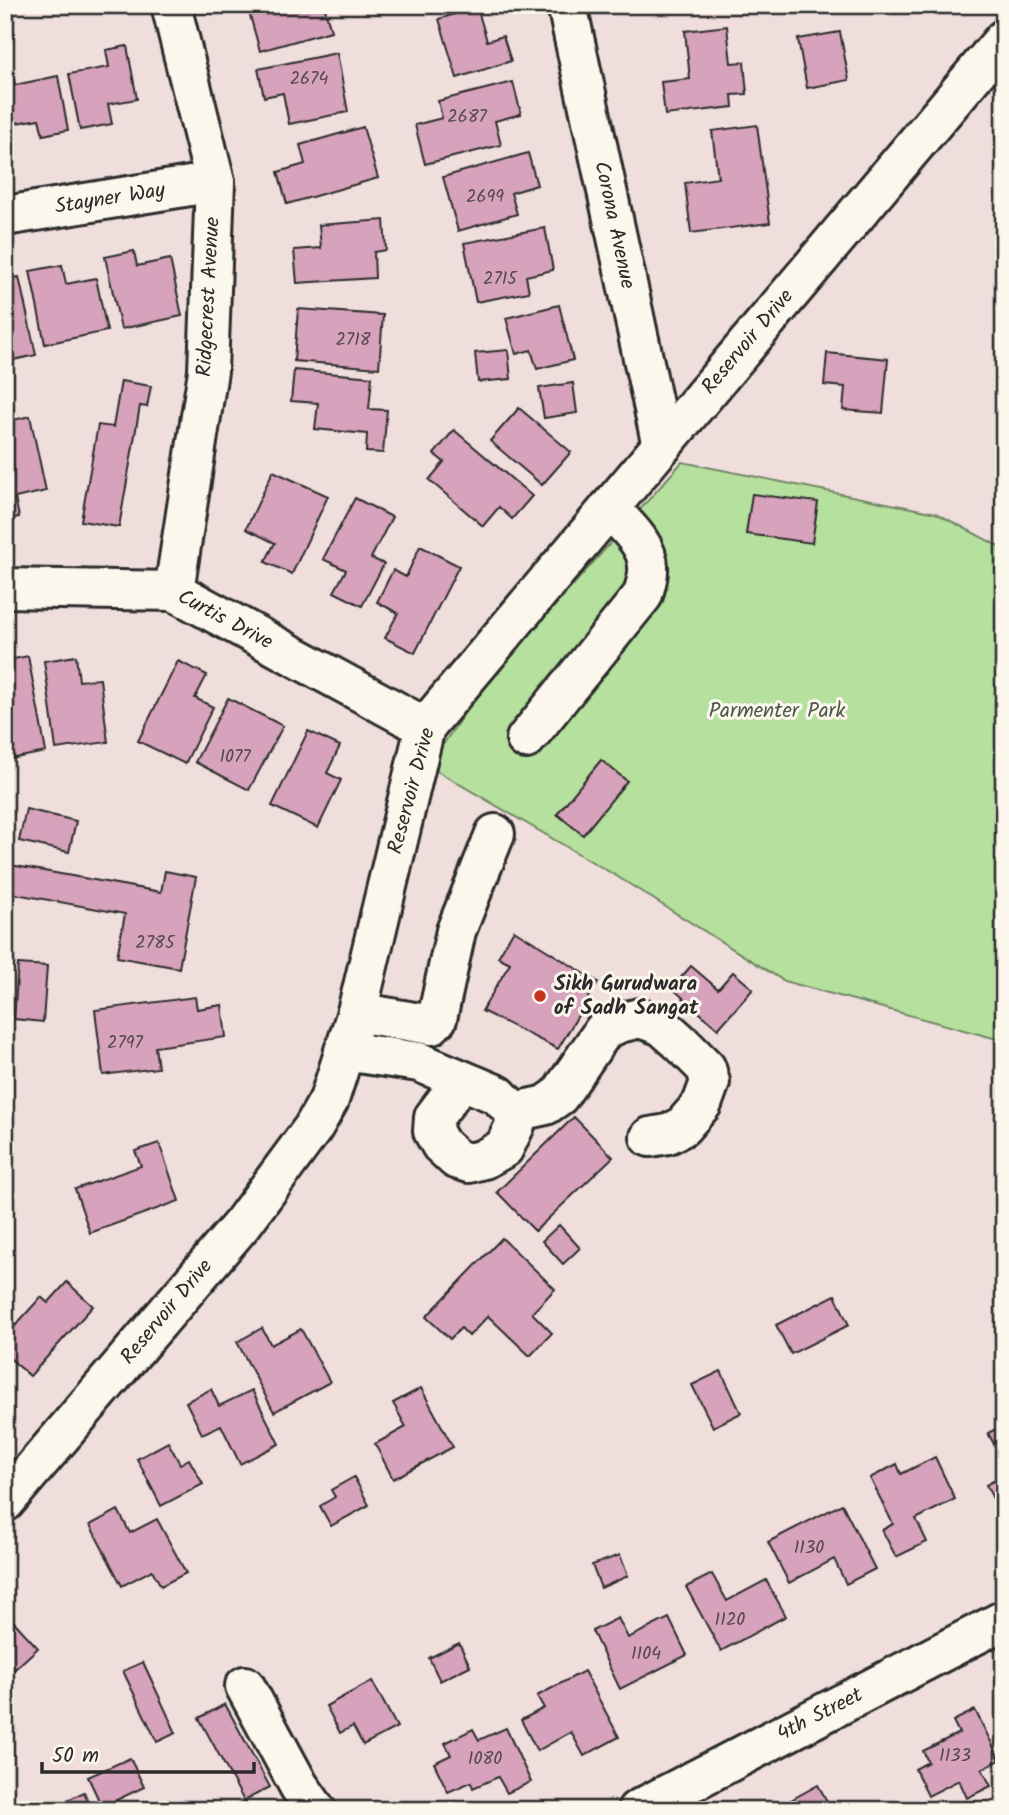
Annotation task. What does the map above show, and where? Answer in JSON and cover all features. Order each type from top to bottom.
[{"type":"street","name":"Ridgecrest Avenue","points":[[171,5],[215,182],[208,371],[174,591]]},
{"type":"street","name":"Corona Avenue","points":[[567,5],[662,446]]},
{"type":"street","name":"Reservoir Drive","points":[[5,1502],[243,1223],[313,1128],[329,1100],[357,1012],[425,727],[1004,40]]},
{"type":"street","name":"Stayner Way","points":[[5,216],[215,182]]},
{"type":"street","points":[[526,739],[643,595],[649,567],[644,551],[633,534],[609,508]]},
{"type":"street","name":"Curtis Drive","points":[[5,588],[174,591],[425,727]]},
{"type":"street","points":[[357,1012],[431,1025],[437,1019],[456,931],[495,834]]},
{"type":"street","points":[[514,1112],[546,1105],[559,1096],[604,1030],[618,1023],[640,1018],[662,1026],[681,1043],[706,1068],[710,1082],[702,1104],[682,1127],[668,1134],[650,1137]]},
{"type":"street","points":[[344,1051],[419,1062],[498,1095],[514,1112],[515,1125],[504,1148],[484,1159],[469,1163],[456,1159],[441,1145],[433,1131],[434,1118],[462,1080]]},
{"type":"street","name":"4th Street","points":[[659,1805],[1004,1620]]},
{"type":"street","points":[[245,1686],[299,1786],[316,1810]]},
{"type":"green space","name":"Parmenter Park","points":[[682,462],[936,513],[1004,549],[1004,1041],[784,981],[618,877],[432,768],[440,749],[478,693]]},
{"type":"building","points":[[258,5],[324,5],[331,31],[260,51],[249,12],[259,9]]},
{"type":"building","points":[[477,7],[487,41],[503,36],[511,61],[457,78],[439,19]]},
{"type":"building","points":[[727,26],[731,63],[744,62],[747,94],[732,95],[733,107],[665,115],[661,82],[690,79],[685,31]]},
{"type":"building","points":[[840,32],[849,80],[807,88],[798,39]]},
{"type":"building","points":[[127,46],[137,99],[108,104],[112,124],[80,130],[69,74],[109,67],[106,50]]},
{"type":"building","points":[[337,53],[348,112],[289,124],[283,93],[264,97],[258,69]]},
{"type":"building","points":[[12,71],[15,85],[58,76],[68,130],[43,135],[39,119],[5,125],[5,72]]},
{"type":"building","points":[[513,82],[521,114],[495,121],[501,145],[425,164],[415,125],[442,118],[438,101]]},
{"type":"building","points":[[757,125],[770,223],[691,233],[685,183],[718,178],[712,131]]},
{"type":"building","points":[[363,127],[378,178],[287,204],[278,172],[305,164],[300,145]]},
{"type":"building","points":[[528,153],[537,185],[511,193],[517,214],[458,231],[443,177]]},
{"type":"building","points":[[384,220],[386,250],[374,252],[375,278],[297,283],[294,250],[321,248],[319,225]]},
{"type":"building","points":[[545,228],[553,270],[526,276],[529,292],[476,302],[464,243]]},
{"type":"building","points":[[134,251],[137,266],[170,259],[182,316],[121,329],[105,257]]},
{"type":"building","points":[[62,265],[66,284],[96,278],[107,331],[45,344],[30,271]]},
{"type":"building","points":[[19,277],[36,355],[9,361],[8,355],[5,356],[5,280]]},
{"type":"building","points":[[559,305],[573,360],[537,369],[531,350],[516,354],[506,318]]},
{"type":"building","points":[[298,309],[383,315],[379,368],[294,361]]},
{"type":"building","points":[[508,350],[511,379],[478,382],[475,353]]},
{"type":"building","points":[[827,353],[888,359],[883,413],[843,410],[845,387],[824,385]]},
{"type":"building","points":[[294,370],[372,377],[369,409],[387,410],[383,453],[366,452],[367,434],[315,429],[318,403],[291,401]]},
{"type":"building","points":[[121,381],[151,386],[147,407],[140,406],[119,527],[81,521],[98,425],[113,427]]},
{"type":"building","points":[[573,383],[577,413],[544,418],[539,388]]},
{"type":"building","points":[[519,408],[571,452],[542,485],[490,441]]},
{"type":"building","points":[[30,416],[46,491],[15,498],[19,517],[5,520],[5,422]]},
{"type":"building","points":[[454,430],[532,496],[512,519],[499,507],[483,526],[429,480],[444,462],[434,454]]},
{"type":"building","points":[[273,471],[328,496],[292,574],[265,562],[275,543],[246,529]]},
{"type":"building","points":[[752,494],[818,502],[812,543],[746,534]]},
{"type":"building","points":[[355,498],[392,517],[371,558],[384,564],[362,606],[334,592],[346,570],[323,559]]},
{"type":"building","points":[[420,546],[459,566],[415,653],[385,638],[398,613],[377,602],[393,570],[406,577]]},
{"type":"building","points":[[28,656],[46,752],[5,760],[5,661]]},
{"type":"building","points":[[76,656],[79,681],[100,679],[108,742],[56,749],[44,661]]},
{"type":"building","points":[[178,661],[207,675],[195,698],[213,707],[185,764],[138,741]]},
{"type":"building","points":[[228,698],[283,726],[249,790],[195,762]]},
{"type":"building","points":[[308,731],[340,746],[327,773],[341,780],[318,828],[272,806]]},
{"type":"building","points":[[601,760],[627,781],[583,835],[557,814]]},
{"type":"building","points":[[26,809],[76,821],[69,852],[19,841]]},
{"type":"building","points":[[5,864],[161,892],[165,871],[196,877],[179,968],[117,957],[125,914],[5,892]]},
{"type":"building","name":"Sikh Gurudwara of Sadh Sangat","points":[[514,930],[598,982],[558,1049],[482,1011],[510,963],[498,957]]},
{"type":"building","points":[[18,964],[47,966],[43,1022],[14,1019]]},
{"type":"building","points":[[691,966],[718,989],[733,972],[753,989],[718,1029],[672,988]]},
{"type":"building","points":[[195,997],[197,1009],[222,1005],[226,1037],[155,1047],[158,1068],[103,1075],[95,1010]]},
{"type":"building","points":[[574,1117],[613,1157],[535,1231],[497,1192]]},
{"type":"building","points":[[159,1143],[179,1201],[90,1233],[75,1189],[141,1166],[135,1151]]},
{"type":"building","points":[[559,1225],[580,1248],[563,1264],[542,1241]]},
{"type":"building","points":[[502,1238],[555,1289],[532,1313],[552,1333],[530,1356],[488,1316],[469,1336],[461,1328],[450,1339],[426,1317]]},
{"type":"building","points":[[67,1282],[93,1306],[30,1376],[5,1354],[5,1337],[41,1297],[48,1303]]},
{"type":"building","points":[[835,1295],[849,1325],[791,1354],[776,1325]]},
{"type":"building","points":[[262,1328],[271,1345],[301,1329],[330,1382],[274,1412],[237,1342]]},
{"type":"building","points":[[721,1371],[741,1413],[713,1427],[692,1385]]},
{"type":"building","points":[[421,1388],[453,1447],[393,1479],[375,1444],[406,1427],[393,1403]]},
{"type":"building","points":[[211,1389],[219,1406],[252,1390],[279,1444],[240,1464],[221,1425],[202,1434],[186,1402]]},
{"type":"building","points":[[1004,1425],[1004,1463],[988,1433]]},
{"type":"building","points":[[168,1442],[180,1464],[189,1459],[203,1484],[161,1506],[137,1459]]},
{"type":"building","points":[[935,1457],[955,1499],[916,1519],[927,1542],[896,1557],[882,1530],[893,1524],[870,1478],[897,1464],[901,1474]]},
{"type":"building","points":[[1004,1475],[1004,1515],[1002,1516],[986,1485]]},
{"type":"building","points":[[354,1477],[369,1505],[331,1526],[320,1506],[335,1497],[331,1490]]},
{"type":"building","points":[[842,1504],[875,1569],[846,1584],[834,1559],[789,1583],[768,1542]]},
{"type":"building","points":[[118,1510],[130,1533],[157,1519],[186,1573],[161,1586],[152,1570],[122,1586],[90,1525]]},
{"type":"building","points":[[620,1555],[628,1576],[601,1588],[592,1565]]},
{"type":"building","points":[[712,1574],[727,1601],[766,1580],[786,1616],[721,1651],[686,1587]]},
{"type":"building","points":[[5,1612],[38,1648],[6,1677],[5,1675]]},
{"type":"building","points":[[618,1618],[628,1638],[669,1618],[687,1655],[620,1689],[592,1631]]},
{"type":"building","points":[[459,1643],[470,1666],[440,1681],[429,1658]]},
{"type":"building","points":[[143,1662],[176,1733],[157,1742],[123,1671]]},
{"type":"building","points":[[584,1671],[619,1737],[584,1756],[571,1732],[537,1751],[521,1720],[544,1708],[537,1696]]},
{"type":"building","points":[[372,1681],[397,1727],[363,1745],[353,1726],[340,1733],[326,1706]]},
{"type":"building","points":[[225,1704],[270,1787],[244,1801],[199,1718]]},
{"type":"building","points":[[975,1710],[1000,1760],[982,1769],[991,1786],[967,1798],[959,1780],[928,1796],[915,1769],[928,1762],[923,1751],[959,1733],[953,1721]]},
{"type":"building","points":[[506,1728],[531,1782],[507,1793],[498,1777],[473,1788],[471,1782],[448,1792],[434,1763],[451,1755],[445,1743],[473,1729],[479,1740]]},
{"type":"building","points":[[130,1758],[144,1787],[102,1807],[88,1777]]},
{"type":"building","points":[[818,1785],[832,1810],[773,1810]]},
{"type":"building","points":[[84,1792],[92,1810],[60,1810],[57,1805]]},
{"type":"place","name":"Sikh Gurudwara of Sadh Sangat","points":[[540,996]]}]
